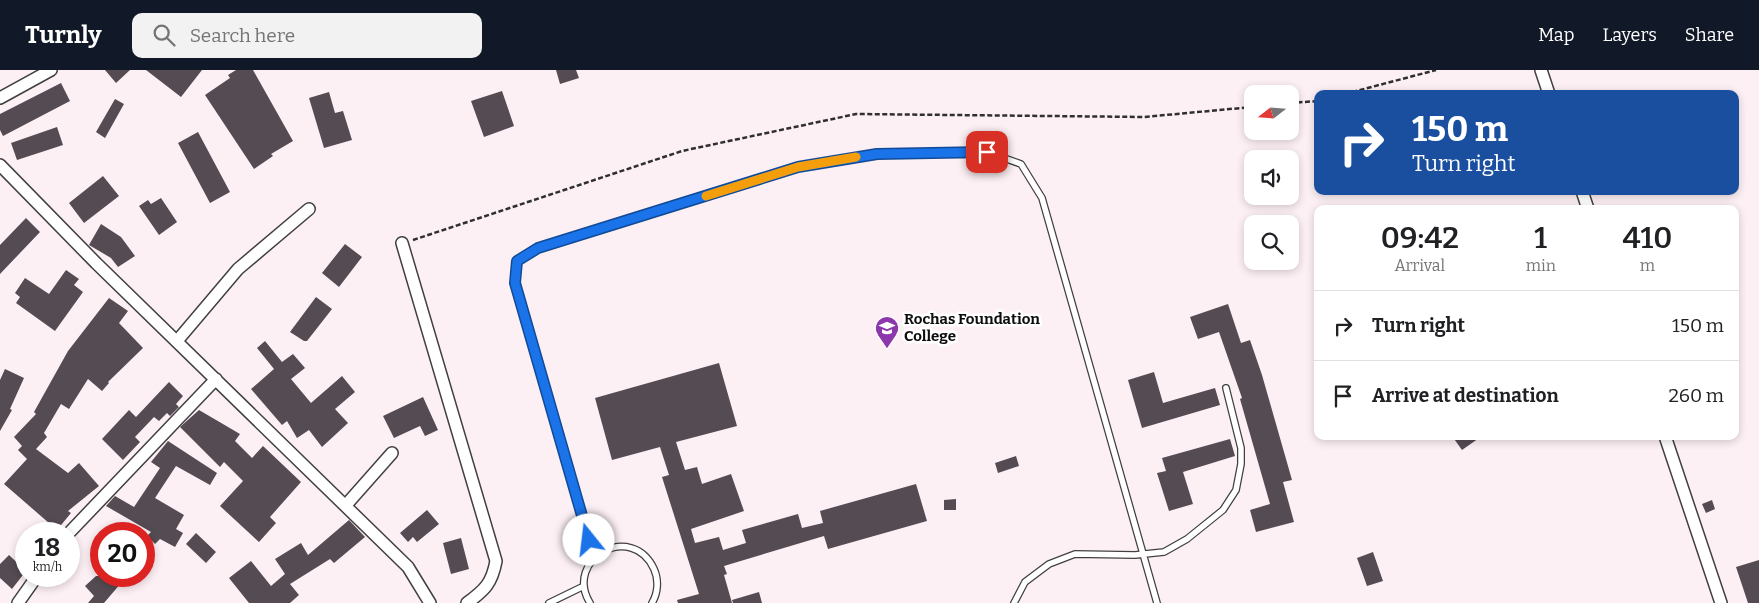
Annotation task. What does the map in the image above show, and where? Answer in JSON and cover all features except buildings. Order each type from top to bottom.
[{"type":"street","points":[[0,98],[52,70]]},
{"type":"street","points":[[1541,70],[1548,90]]},
{"type":"street","points":[[0,165],[408,567],[430,603]]},
{"type":"street","points":[[177,341],[238,269],[309,209]]},
{"type":"street","points":[[402,243],[496,561],[493,577],[482,592],[467,603]]},
{"type":"street","points":[[79,522],[216,379]]},
{"type":"street","points":[[1666,440],[1721,603]]},
{"type":"street","points":[[346,505],[392,453]]},
{"type":"street","points":[[18,603],[29,587]]},
{"type":"lane","points":[[594,559],[515,283],[517,261],[538,248],[798,167],[877,154],[987,152],[1021,164],[1042,198],[1157,603]]},
{"type":"lane","points":[[1014,603],[1025,582],[1049,564],[1075,554],[1144,554],[1164,552],[1187,539],[1223,510],[1236,490],[1241,464],[1241,448],[1226,388]]},
{"type":"lane","points":[[590,603],[584,586],[585,574],[594,559],[609,548],[620,546],[632,548],[643,554],[651,563],[656,574],[657,587],[652,603]]},
{"type":"lane","points":[[549,603],[584,586]]},
{"type":"path","points":[[1360,90],[1436,70]]},
{"type":"path","points":[[1299,102],[1314,101]]},
{"type":"path","points":[[402,243],[682,151],[856,114],[1144,117],[1244,108]]},
{"type":"slow traffic","points":[[706,196],[798,167],[856,157]]},
{"type":"place","name":"Rochas Foundation College","points":[[887,349]]},
{"type":"route","points":[[589,540],[515,283],[517,261],[538,248],[798,167],[877,154],[987,152]]}]
